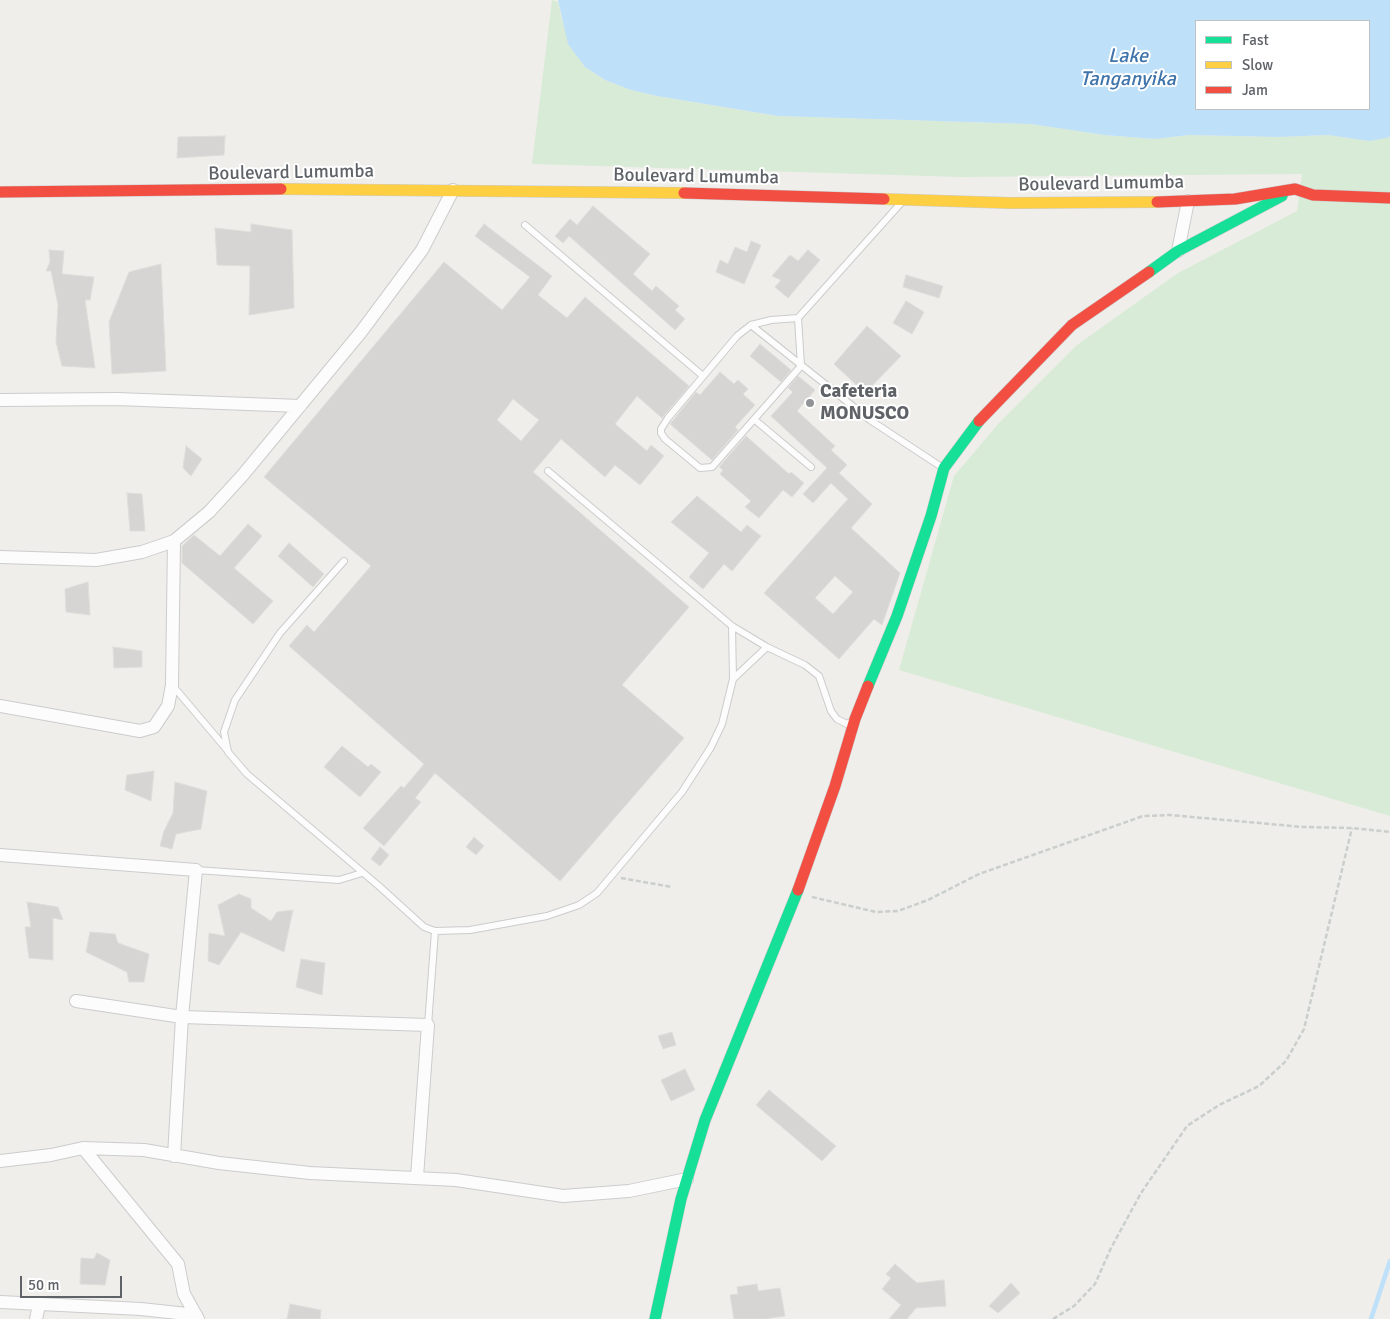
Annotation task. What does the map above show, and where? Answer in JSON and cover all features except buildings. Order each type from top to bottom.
[{"type":"street","name":"Boulevard Lumumba","points":[[0,192],[327,188],[669,193],[1010,203],[1235,199],[1295,189],[1313,195],[1390,198]]},
{"type":"street","points":[[655,1319],[687,1179],[708,1112],[797,893],[836,786],[855,719],[897,616],[931,516],[944,468],[966,436],[992,405],[1072,324],[1178,251],[1295,189]]},
{"type":"street","points":[[0,557],[96,560],[142,552],[174,541],[209,512],[361,332],[406,273],[431,234],[453,190]]},
{"type":"street","points":[[1178,251],[1188,201]]},
{"type":"street","points":[[0,400],[117,399],[300,406]]},
{"type":"street","points":[[0,706],[140,731],[154,727],[168,706],[172,685],[174,541]]},
{"type":"street","points":[[0,855],[196,870],[182,1017],[174,1156]]},
{"type":"street","points":[[76,1001],[182,1017],[428,1025],[417,1178]]},
{"type":"street","points":[[0,1161],[51,1156],[83,1148],[144,1150],[174,1156],[310,1173],[456,1180],[563,1196],[629,1191],[687,1179]]},
{"type":"street","points":[[83,1148],[178,1264],[184,1294],[197,1317]]},
{"type":"street","points":[[0,1302],[39,1306],[142,1309],[197,1317]]},
{"type":"street","points":[[36,1319],[39,1306]]},
{"type":"lane","points":[[798,318],[801,366],[712,467],[707,469],[700,468],[665,439],[661,433],[661,428],[737,336],[751,325],[771,320],[798,318],[903,200]]},
{"type":"lane","points":[[525,225],[703,376]]},
{"type":"lane","points":[[751,325],[870,420],[944,468]]},
{"type":"lane","points":[[755,420],[810,467]]},
{"type":"lane","points":[[548,471],[732,626],[767,647],[805,664],[819,676],[831,711],[837,719],[847,724],[855,719]]},
{"type":"lane","points":[[228,752],[224,732],[235,700],[280,633],[344,561]]},
{"type":"lane","points":[[172,685],[247,774],[424,927],[435,931],[461,931],[547,916],[580,905],[597,893],[682,792],[711,747],[722,724],[733,679],[732,626]]},
{"type":"lane","points":[[733,679],[767,647]]},
{"type":"lane","points":[[196,870],[338,880],[362,873]]},
{"type":"lane","points":[[428,1025],[435,931]]},
{"type":"path","points":[[797,893],[876,912],[898,911],[928,900],[979,874],[1143,816],[1170,815],[1303,827],[1352,828],[1390,832]]},
{"type":"path","points":[[1052,1319],[1074,1306],[1095,1284],[1111,1248],[1141,1193],[1187,1126],[1219,1104],[1259,1086],[1286,1061],[1304,1029],[1352,828]]},
{"type":"path","points":[[612,876],[672,887]]},
{"type":"green space","points":[[552,0],[558,2],[562,20],[585,67],[605,80],[631,90],[657,96],[778,116],[1031,124],[1104,135],[1155,139],[1189,135],[1390,137],[1390,816],[899,670],[954,476],[999,423],[1077,345],[1178,273],[1297,211],[1302,174],[961,177],[532,164]]},
{"type":"water","name":"Lake Tanganyika","points":[[558,0],[1390,0],[1390,137],[1370,141],[1328,135],[1278,137],[1189,135],[1155,139],[1104,135],[1031,124],[778,116],[631,90],[605,80],[585,67],[568,44]]},
{"type":"waterway","points":[[1371,1319],[1390,1261]]},
{"type":"traffic: fast","points":[[1149,272],[1178,251],[1282,196]]},
{"type":"traffic: fast","points":[[868,686],[897,616],[931,516],[944,468],[979,421]]},
{"type":"traffic: fast","points":[[655,1319],[681,1199],[705,1120],[798,890]]},
{"type":"traffic: slow","points":[[281,189],[684,193]]},
{"type":"traffic: slow","points":[[884,199],[1010,203],[1157,202]]},
{"type":"traffic: jam","points":[[0,192],[281,189]]},
{"type":"traffic: jam","points":[[1157,202],[1235,199],[1295,189],[1313,195],[1390,198]]},
{"type":"traffic: jam","points":[[684,193],[884,199]]},
{"type":"traffic: jam","points":[[979,421],[1072,325],[1149,272]]},
{"type":"traffic: jam","points":[[798,890],[835,786],[855,719],[868,686]]},
{"type":"place","name":"Cafeteria MONUSCO","points":[[810,403]]}]
